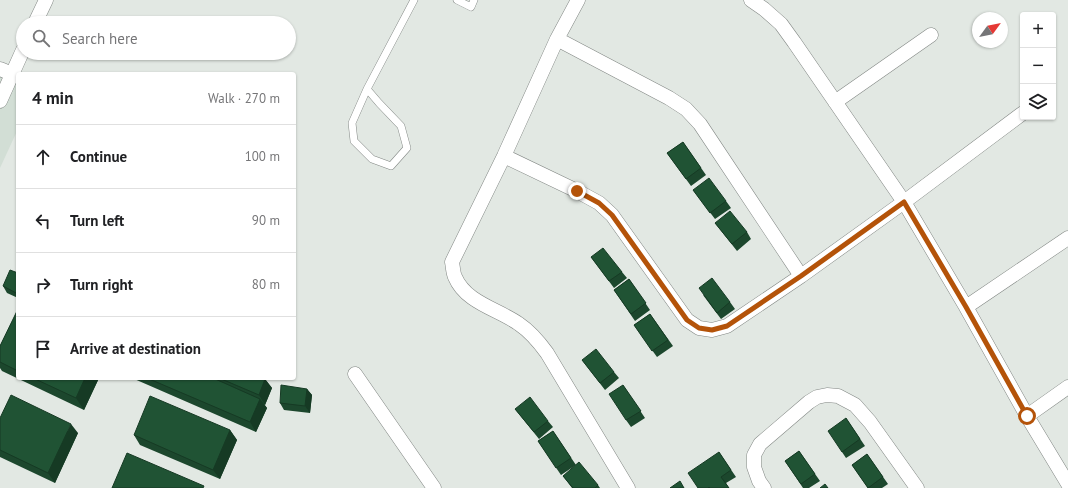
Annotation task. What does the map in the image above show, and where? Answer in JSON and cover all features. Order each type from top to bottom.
[{"type":"street","points":[[39,16],[46,0]]},
{"type":"street","points":[[578,0],[557,39],[504,156],[452,262],[454,276],[462,290],[473,298],[519,324],[535,337],[547,353],[628,488]]},
{"type":"street","points":[[751,0],[781,24],[904,202],[966,307],[1027,416],[1068,484]]},
{"type":"street","points":[[836,102],[931,35]]},
{"type":"street","points":[[557,39],[669,98],[686,109],[700,124],[801,276]]},
{"type":"street","points":[[0,102],[6,71],[16,59]]},
{"type":"street","points":[[504,156],[599,203],[612,215],[687,320],[699,328],[712,330],[727,326],[801,276],[904,202],[1020,115]]},
{"type":"street","points":[[966,307],[1068,238]]},
{"type":"street","points":[[355,374],[434,488]]},
{"type":"street","points":[[1027,416],[1068,387]]},
{"type":"street","points":[[764,488],[759,481],[754,467],[754,455],[760,444],[809,402],[817,397],[827,395],[838,396],[855,405],[870,422],[917,488]]},
{"type":"lane","points":[[367,89],[401,126],[407,148],[391,166],[372,159],[354,141],[352,123],[367,89],[414,0]]},
{"type":"lane","points":[[457,0],[471,6],[474,0]]},
{"type":"shaded area","points":[[0,72],[16,79],[16,133],[0,168]]},
{"type":"building","points":[[683,142],[701,168],[686,179],[667,153]]},
{"type":"building","points":[[709,178],[726,201],[710,213],[693,190]]},
{"type":"building","points":[[730,211],[747,232],[732,244],[715,223]]},
{"type":"building","points":[[603,248],[622,272],[609,281],[591,257]]},
{"type":"building","points":[[10,270],[16,272],[16,293],[3,286]]},
{"type":"building","points":[[712,278],[730,302],[717,313],[699,288]]},
{"type":"building","points":[[629,279],[646,303],[631,314],[614,290]]},
{"type":"building","points":[[16,313],[16,370],[0,362],[0,346]]},
{"type":"building","points":[[650,314],[668,340],[652,351],[634,325]]},
{"type":"building","points":[[596,349],[614,372],[600,383],[582,360]]},
{"type":"building","points":[[37,380],[84,380],[76,398]]},
{"type":"building","points":[[152,380],[217,380],[260,399],[250,422]]},
{"type":"building","points":[[224,380],[265,380],[259,395]]},
{"type":"building","points":[[281,385],[307,389],[305,406],[280,403]]},
{"type":"building","points":[[623,385],[641,411],[626,420],[609,394]]},
{"type":"building","points":[[11,395],[71,424],[48,473],[0,450],[0,418]]},
{"type":"building","points":[[150,396],[230,430],[213,470],[134,435]]},
{"type":"building","points":[[530,397],[548,421],[534,432],[515,409]]},
{"type":"building","points":[[846,418],[860,439],[842,452],[828,431]]},
{"type":"building","points":[[553,431],[571,458],[556,468],[538,441]]},
{"type":"building","points":[[799,451],[815,474],[801,484],[785,461]]},
{"type":"building","points":[[719,452],[731,470],[721,477],[729,488],[698,488],[688,473]]},
{"type":"building","points":[[127,453],[204,486],[203,488],[112,488]]},
{"type":"building","points":[[867,454],[883,477],[868,488],[852,465]]},
{"type":"building","points":[[579,462],[598,485],[595,488],[573,488],[563,476]]},
{"type":"building","points":[[680,481],[684,488],[670,488]]},
{"type":"building","points":[[825,484],[828,488],[820,488]]},
{"type":"route","points":[[577,191],[599,203],[612,215],[687,320],[699,328],[712,330],[727,326],[801,276],[904,202],[966,307],[1027,416]]}]
